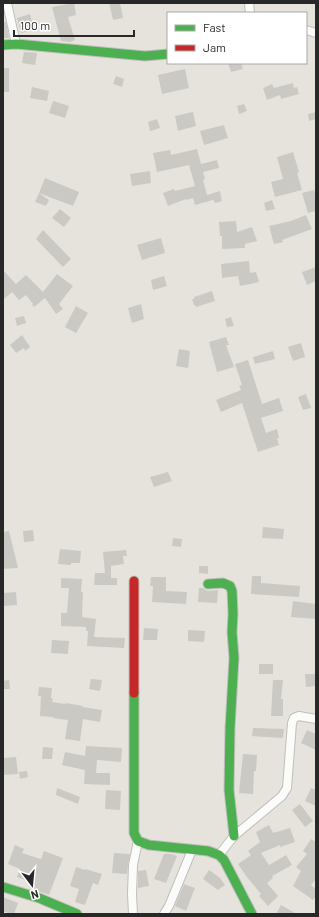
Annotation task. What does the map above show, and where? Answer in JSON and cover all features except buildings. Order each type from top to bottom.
[{"type":"street","points":[[7,3],[16,44]]},
{"type":"street","points":[[3,45],[16,44],[145,56],[167,54]]},
{"type":"street","points":[[133,914],[133,865],[138,841],[134,833],[134,580]]},
{"type":"street","points":[[208,584],[223,583],[230,586],[232,591],[232,632],[234,658],[230,728],[229,790],[234,836]]},
{"type":"street","points":[[219,855],[234,836],[282,796],[287,788],[292,723],[294,718],[299,716],[316,719]]},
{"type":"street","points":[[138,841],[149,845],[208,852],[219,855],[224,860],[252,914]]},
{"type":"street","points":[[164,914],[169,906],[192,850]]},
{"type":"street","points":[[3,887],[39,898],[77,914]]},
{"type":"traffic: fast","points":[[3,45],[16,44],[145,56],[167,54]]},
{"type":"traffic: fast","points":[[208,584],[223,583],[230,586],[232,591],[232,632],[234,658],[230,728],[229,790],[234,836]]},
{"type":"traffic: fast","points":[[134,693],[134,833],[138,841],[149,845],[208,851],[219,855],[224,860],[252,914]]},
{"type":"traffic: fast","points":[[3,887],[39,898],[77,914]]},
{"type":"traffic: jam","points":[[134,581],[134,693]]}]
